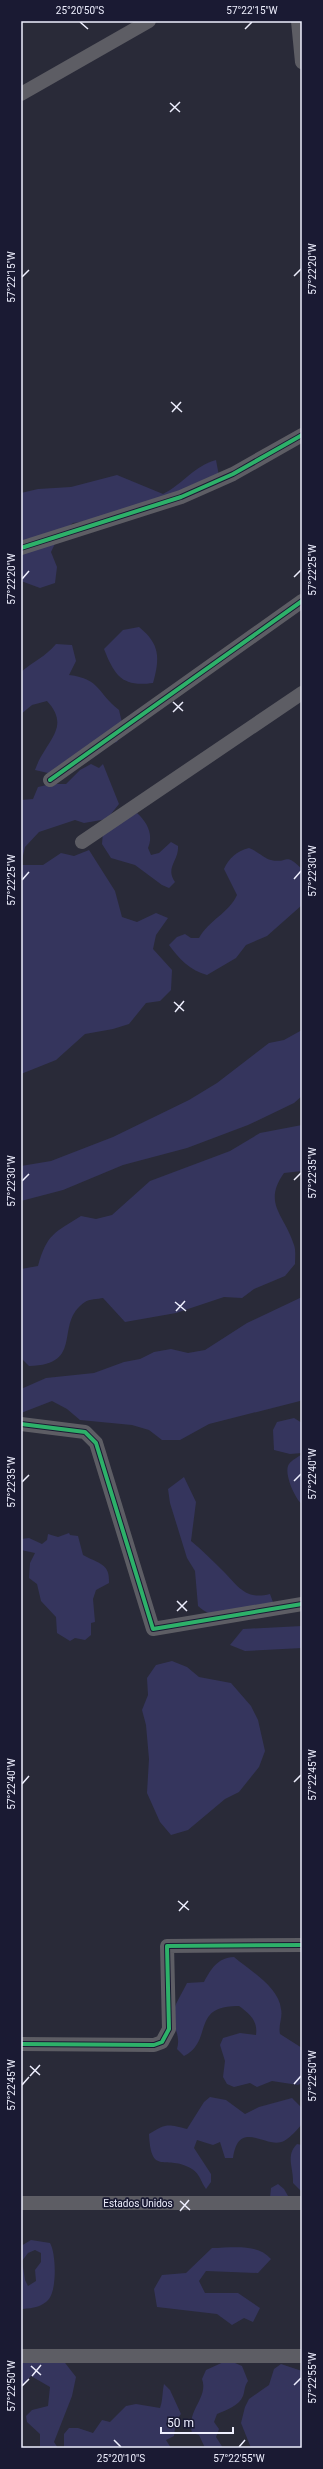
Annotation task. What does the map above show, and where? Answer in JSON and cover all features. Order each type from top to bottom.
[{"type":"street","points":[[21,94],[149,21]]},
{"type":"street","points":[[298,21],[302,62]]},
{"type":"street","points":[[21,548],[181,497],[233,474],[302,435]]},
{"type":"street","points":[[50,780],[302,601]]},
{"type":"street","points":[[82,842],[302,693]]},
{"type":"street","points":[[21,1424],[85,1432],[96,1442],[153,1629],[302,1604]]},
{"type":"street","points":[[21,2044],[158,2043],[165,2038],[169,2030],[167,1946],[302,1945]]},
{"type":"street","name":"Estados Unidos","points":[[21,2203],[302,2203]]},
{"type":"street","points":[[21,2356],[302,2356]]},
{"type":"shaded area","points":[[216,460],[219,476],[137,514],[73,523],[60,533],[51,552],[57,567],[55,583],[40,588],[21,581],[21,493],[38,489],[71,487],[117,475],[163,494],[201,466]]},
{"type":"shaded area","points":[[139,627],[146,633],[155,646],[157,666],[153,683],[134,683],[121,678],[112,667],[104,649],[123,630]]},
{"type":"shaded area","points":[[56,644],[72,645],[76,661],[69,675],[79,677],[93,683],[119,710],[123,727],[117,742],[102,746],[65,777],[35,770],[57,727],[57,719],[54,711],[47,701],[32,705],[21,714],[21,672],[48,652]]},
{"type":"shaded area","points":[[91,764],[99,768],[103,764],[119,804],[107,819],[84,823],[75,820],[39,832],[25,847],[21,864],[21,800],[33,799],[38,787],[51,784],[66,784],[80,770]]},
{"type":"shaded area","points":[[137,813],[144,820],[150,834],[150,843],[148,848],[151,855],[159,853],[171,842],[178,846],[177,856],[171,872],[175,882],[169,888],[162,885],[135,865],[111,858],[102,844],[103,832]]},
{"type":"shaded area","points":[[249,848],[271,860],[281,861],[289,859],[302,869],[302,905],[267,936],[246,945],[236,958],[207,975],[201,973],[185,963],[176,955],[169,945],[177,937],[185,934],[191,938],[199,938],[208,926],[229,907],[237,895],[224,869],[234,856]]},
{"type":"shaded area","points":[[89,850],[115,891],[122,917],[137,922],[156,913],[168,918],[156,935],[153,949],[172,970],[171,990],[160,1001],[146,1003],[129,1024],[113,1029],[85,1034],[56,1060],[21,1074],[21,865],[43,865],[61,853],[74,856]]},
{"type":"shaded area","points":[[302,1030],[302,1096],[294,1103],[248,1125],[187,1148],[123,1165],[63,1190],[21,1201],[21,1166],[51,1161],[113,1137],[189,1100],[217,1083],[269,1043],[284,1040]]},
{"type":"shaded area","points":[[302,1125],[302,1171],[284,1173],[275,1193],[277,1209],[295,1249],[295,1264],[285,1276],[254,1289],[242,1298],[224,1297],[176,1313],[125,1322],[103,1298],[89,1300],[76,1311],[71,1321],[63,1351],[57,1359],[46,1364],[29,1366],[21,1358],[21,1269],[38,1266],[41,1255],[48,1241],[53,1235],[81,1216],[96,1219],[112,1215],[150,1181],[230,1151],[260,1133]]},
{"type":"shaded area","points":[[302,1297],[302,1399],[300,1401],[209,1424],[180,1440],[162,1440],[149,1430],[132,1425],[80,1420],[67,1409],[52,1401],[21,1413],[21,1389],[46,1378],[94,1373],[124,1362],[140,1359],[154,1352],[171,1349],[188,1353],[205,1350],[247,1323]]},
{"type":"shaded area","points":[[294,1418],[302,1423],[302,1453],[290,1454],[274,1450],[273,1430],[277,1422]]},
{"type":"shaded area","points":[[302,1454],[302,1504],[293,1491],[289,1479],[288,1468],[289,1464],[293,1460]]},
{"type":"shaded area","points":[[184,1477],[196,1502],[191,1541],[242,1590],[247,1593],[261,1596],[270,1594],[274,1605],[245,1613],[225,1616],[206,1612],[198,1606],[195,1571],[187,1558],[170,1503],[168,1489]]},
{"type":"shaded area","points":[[69,1533],[70,1535],[78,1536],[83,1555],[102,1565],[108,1571],[109,1576],[109,1583],[96,1590],[93,1599],[95,1622],[91,1623],[91,1635],[85,1640],[75,1638],[70,1641],[57,1633],[56,1617],[41,1601],[37,1584],[29,1578],[30,1563],[35,1553],[21,1550],[21,1539],[29,1538],[42,1544],[47,1540],[48,1534],[58,1537]]},
{"type":"shaded area","points":[[302,1626],[302,1648],[245,1651],[230,1645],[243,1629]]},
{"type":"shaded area","points":[[172,1661],[187,1667],[199,1677],[231,1683],[251,1706],[258,1720],[265,1751],[259,1767],[239,1792],[225,1799],[188,1830],[171,1835],[160,1822],[147,1793],[149,1759],[146,1725],[142,1710],[148,1695],[147,1678],[156,1665]]},
{"type":"shaded area","points":[[234,1957],[269,1986],[275,1993],[279,2001],[281,2012],[280,2034],[302,2048],[302,2083],[298,2085],[272,2081],[257,2087],[250,2083],[234,2087],[227,2084],[223,2077],[225,2061],[220,2045],[223,2038],[240,2033],[256,2035],[256,2026],[252,2018],[239,2006],[224,2007],[214,2011],[208,2017],[198,2042],[193,2050],[184,2056],[177,2049],[178,2040],[173,2019],[173,2011],[187,1983],[204,1982],[215,1965],[223,1960]]},
{"type":"shaded area","points":[[210,2097],[226,2100],[245,2114],[259,2107],[292,2098],[302,2108],[302,2124],[291,2136],[284,2141],[277,2143],[247,2137],[241,2139],[236,2146],[233,2158],[225,2158],[220,2142],[213,2145],[197,2140],[194,2148],[211,2174],[211,2182],[206,2189],[199,2176],[192,2169],[183,2165],[157,2160],[153,2156],[150,2147],[149,2134],[163,2126],[171,2125],[187,2129],[204,2102]]},
{"type":"shaded area","points":[[297,2144],[302,2145],[302,2192],[293,2183],[291,2153]]},
{"type":"shaded area","points":[[278,2184],[284,2189],[288,2196],[270,2198],[271,2188]]},
{"type":"shaded area","points":[[31,2240],[50,2243],[54,2255],[55,2271],[52,2294],[46,2302],[34,2308],[21,2309],[21,2246]],"holes":[[[35,2250],[41,2253],[41,2262],[35,2270],[36,2281],[28,2286],[25,2280],[22,2261],[28,2253]]]},
{"type":"shaded area","points":[[212,2248],[251,2248],[265,2254],[271,2259],[258,2273],[206,2271],[199,2281],[205,2293],[238,2293],[260,2308],[253,2322],[244,2318],[232,2325],[217,2314],[157,2307],[154,2289],[162,2275],[186,2273]]},
{"type":"shaded area","points":[[62,2359],[76,2377],[72,2396],[54,2442],[58,2448],[40,2448],[40,2434],[27,2422],[26,2416],[32,2410],[48,2406],[50,2387],[31,2376],[21,2387],[21,2361]]},
{"type":"shaded area","points":[[228,2360],[242,2366],[248,2381],[243,2396],[239,2402],[217,2414],[214,2422],[219,2429],[216,2437],[223,2448],[205,2448],[199,2435],[192,2433],[191,2425],[194,2411],[203,2392],[202,2379],[206,2370]]},
{"type":"shaded area","points":[[281,2364],[302,2371],[302,2448],[251,2448],[241,2423],[245,2407],[249,2399],[269,2385],[274,2369]]},
{"type":"shaded area","points":[[164,2384],[170,2390],[181,2414],[176,2420],[174,2436],[166,2440],[171,2448],[64,2448],[64,2434],[69,2428],[78,2428],[93,2433],[102,2420],[110,2422],[126,2406],[136,2404],[160,2408]]},
{"type":"cycle path","points":[[21,548],[181,497],[233,474],[302,435]]},
{"type":"cycle path","points":[[50,780],[302,601]]},
{"type":"cycle path","points":[[21,1424],[85,1432],[96,1443],[153,1629],[302,1604]]},
{"type":"cycle path","points":[[21,2044],[154,2045],[162,2042],[169,2029],[167,1946],[302,1945]]}]
